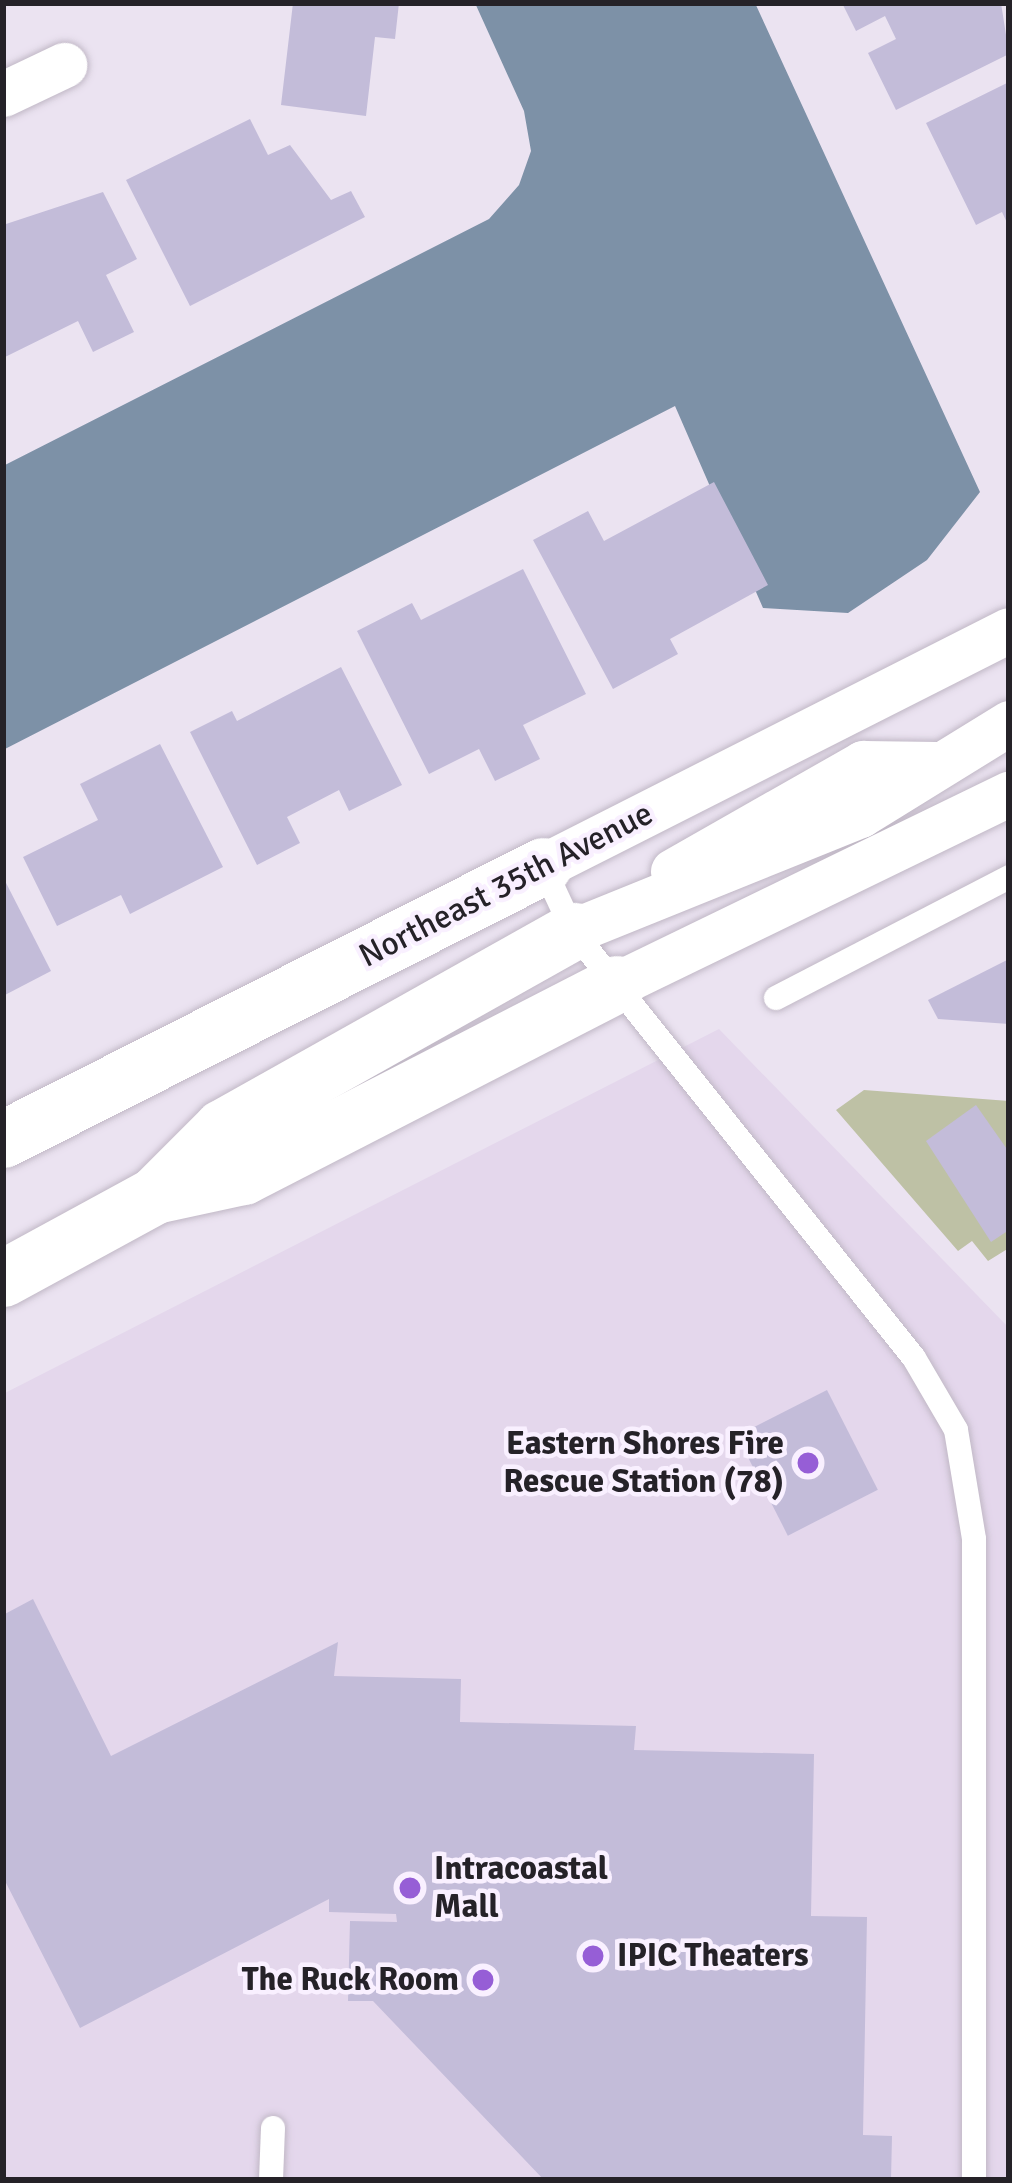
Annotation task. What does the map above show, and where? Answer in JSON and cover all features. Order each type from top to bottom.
[{"type":"street","points":[[3,94],[64,65]]},
{"type":"street","name":"Northeast 35th Avenue","points":[[3,1139],[1009,630]]},
{"type":"street","name":"Northeast 35th Avenue","points":[[3,1278],[155,1195],[222,1128],[863,764],[938,764],[1009,723]]},
{"type":"street","name":"Northeast 35th Avenue","points":[[155,1195],[243,1176],[617,984],[1009,794]]},
{"type":"lane","points":[[543,866],[573,931],[914,1358],[956,1430],[975,1562],[974,2180]]},
{"type":"lane","points":[[776,998],[1009,877]]},
{"type":"lane","points":[[272,2180],[273,2128]]},
{"type":"shaded area","name":"Intracoastal Mall","points":[[719,1029],[1009,1328],[1009,2180],[3,2180],[3,1394]]},
{"type":"green space","points":[[864,1090],[1009,1101],[1009,1248],[988,1261],[972,1241],[958,1251],[836,1110]]},
{"type":"water","points":[[475,3],[755,3],[980,492],[927,560],[848,613],[763,608],[675,406],[3,750],[3,466],[489,219],[519,185],[531,151],[524,111]]},
{"type":"building","points":[[293,3],[399,3],[395,39],[375,37],[366,116],[281,105]]},
{"type":"building","points":[[842,3],[1001,3],[1009,54],[896,110],[868,53],[896,39],[885,16],[856,31]]},
{"type":"building","points":[[1009,82],[1009,227],[1002,212],[976,225],[926,123]]},
{"type":"building","points":[[250,119],[268,155],[290,145],[331,200],[351,191],[365,217],[190,306],[126,180]]},
{"type":"building","points":[[103,192],[137,259],[106,275],[134,332],[93,352],[78,321],[3,358],[3,225]]},
{"type":"building","points":[[714,482],[768,585],[670,639],[678,654],[613,689],[533,540],[588,511],[604,541]]},
{"type":"building","points":[[523,569],[586,694],[523,725],[540,759],[495,781],[479,749],[429,774],[357,631],[412,603],[421,620]]},
{"type":"building","points":[[341,667],[402,785],[349,811],[339,790],[287,817],[300,843],[257,865],[190,732],[232,711],[237,721]]},
{"type":"building","points":[[160,744],[223,867],[130,914],[121,895],[57,926],[23,857],[98,820],[80,784]]},
{"type":"building","points":[[3,877],[51,971],[3,996]]},
{"type":"building","points":[[1009,959],[1009,1024],[938,1019],[928,1000]]},
{"type":"building","points":[[976,1105],[1009,1152],[1009,1230],[991,1242],[926,1141]]},
{"type":"building","name":"Eastern Shores Fire Rescue Station (78)","points":[[827,1390],[878,1490],[788,1536],[737,1436]]},
{"type":"building","name":"Intracoastal Mall","points":[[33,1599],[111,1756],[338,1642],[334,1676],[461,1679],[460,1722],[636,1726],[634,1750],[814,1754],[811,1916],[867,1917],[863,2135],[892,2136],[891,2180],[544,2180],[373,2001],[348,2001],[350,1921],[397,1922],[396,1914],[329,1912],[329,1899],[80,2028],[3,1877],[3,1615]]},
{"type":"place","name":"Eastern Shores Fire Rescue Station (78)","points":[[808,1463]]},
{"type":"place","name":"Intracoastal Mall","points":[[410,1888]]},
{"type":"place","name":"IPIC Theaters","points":[[593,1956]]},
{"type":"place","name":"The Ruck Room","points":[[483,1980]]}]
